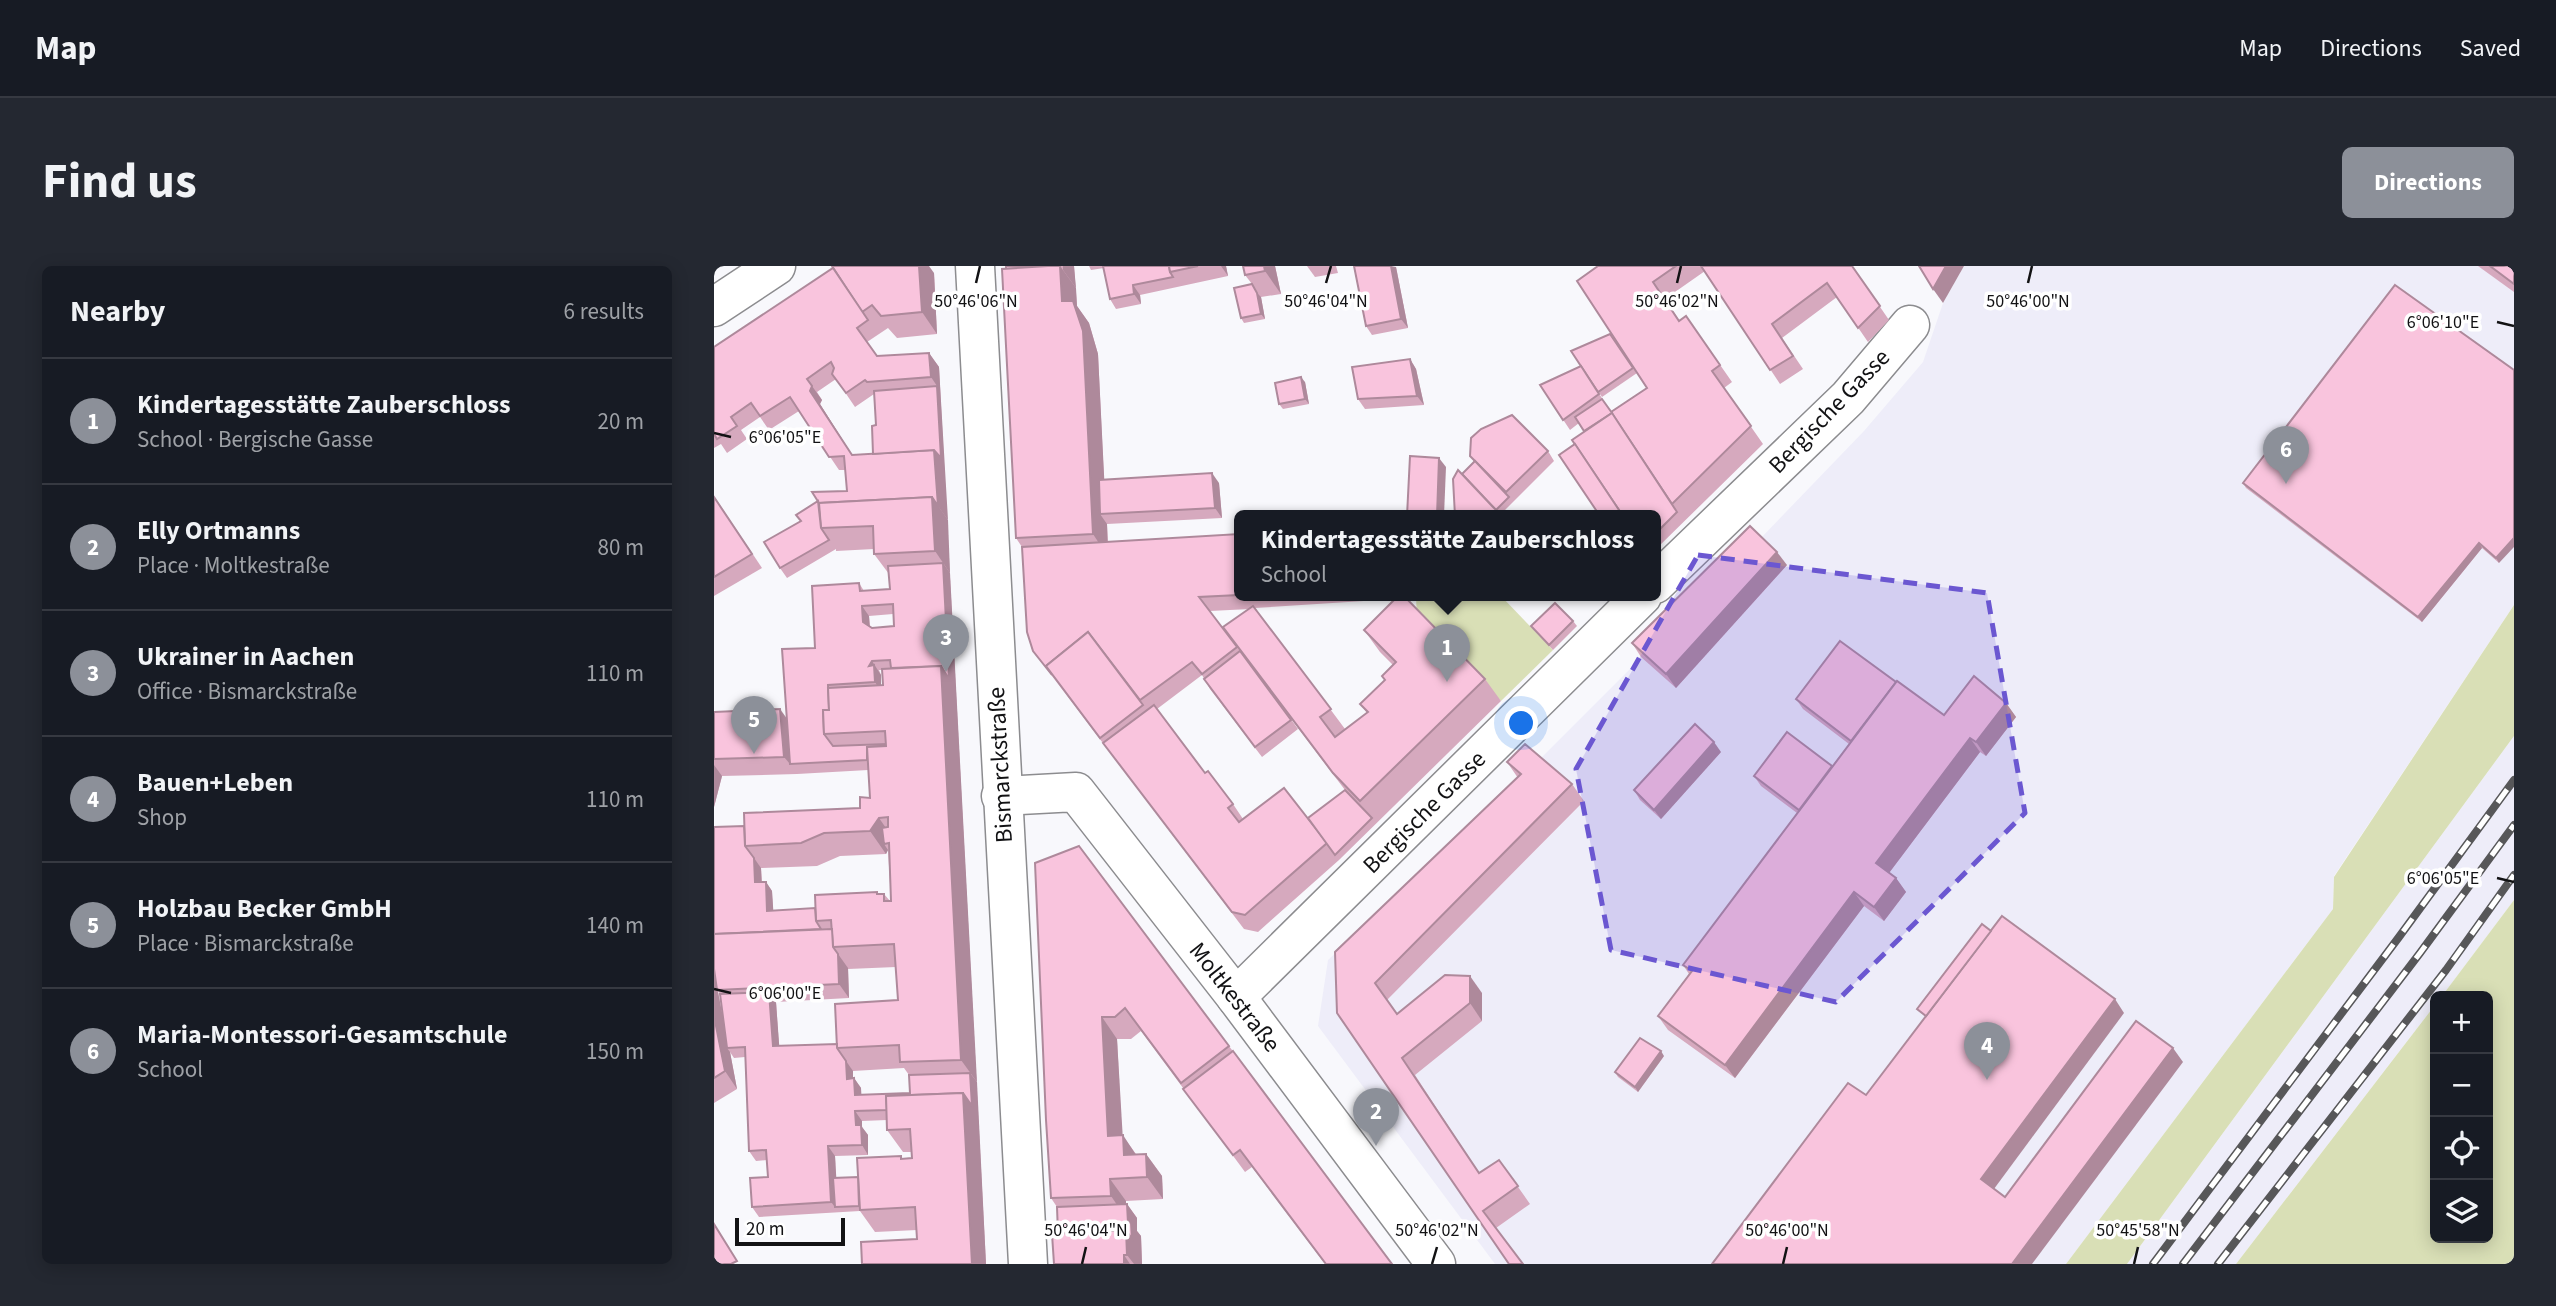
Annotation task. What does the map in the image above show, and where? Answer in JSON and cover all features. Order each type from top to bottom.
[{"type":"street","points":[[714,307],[776,266]]},
{"type":"street","name":"Bismarckstraße","points":[[975,266],[1001,796],[1028,1264]]},
{"type":"street","name":"Bergische Gasse","points":[[1661,578],[1848,398],[1910,324]]},
{"type":"street","name":"Bergische Gasse","points":[[1236,997],[1637,601]]},
{"type":"street","name":"Moltkestraße","points":[[1001,796],[1076,792],[1236,997],[1436,1264]]},
{"type":"highlighted area","points":[[1698,555],[1987,593],[2025,813],[1836,1002],[1611,950],[1576,769]]},
{"type":"shaded area","points":[[1964,266],[2514,266],[2514,605],[2334,876],[2333,909],[2066,1264],[1495,1264],[1318,1026],[1328,960],[1519,780],[1864,431],[1923,362],[1943,303]]},
{"type":"shaded area","points":[[2514,736],[2514,900],[2446,991],[2430,991],[2430,1012],[2236,1264],[2127,1264]]},
{"type":"green space","points":[[1416,601],[1506,601],[1553,650],[1501,701],[1417,616]]},
{"type":"green space","points":[[2514,605],[2514,736],[2127,1264],[2066,1264],[2333,909],[2334,877]]},
{"type":"green space","points":[[2514,900],[2514,1264],[2236,1264],[2430,1012],[2430,1243],[2493,1243],[2493,991],[2446,991]]},
{"type":"building","points":[[832,266],[919,266],[922,312],[881,316],[872,305],[862,312]]},
{"type":"building","points":[[1006,266],[1048,266],[1006,269]]},
{"type":"building","points":[[1060,266],[1062,301],[1073,301],[1083,331],[1093,534],[1016,538],[1002,269]]},
{"type":"building","points":[[1103,266],[1169,266],[1173,277],[1133,285],[1134,294],[1110,299]]},
{"type":"building","points":[[1169,266],[1198,266],[1170,272]]},
{"type":"building","points":[[1243,266],[1264,266],[1265,271],[1245,275]]},
{"type":"building","points":[[1354,266],[1391,266],[1401,319],[1366,326]]},
{"type":"building","points":[[1598,266],[1676,266],[1653,282],[1679,321],[1686,316],[1720,365],[1712,371],[1751,426],[1672,504],[1611,412],[1647,388],[1577,281]]},
{"type":"building","points":[[1701,266],[1852,266],[1880,306],[1858,328],[1827,283],[1772,324],[1793,356],[1770,370]]},
{"type":"building","points":[[1919,266],[1946,266],[1933,289]]},
{"type":"building","points":[[2490,266],[2514,266],[2514,284]]},
{"type":"building","points":[[833,268],[868,320],[857,328],[877,356],[929,353],[931,377],[865,380],[846,393],[832,374],[834,368],[831,362],[807,379],[812,386],[810,391],[852,455],[934,450],[938,506],[932,497],[819,503],[812,492],[847,491],[844,456],[829,457],[790,397],[760,416],[751,403],[731,417],[737,426],[717,439],[714,434],[714,347]]},
{"type":"building","points":[[1252,284],[1257,293],[1261,314],[1241,318],[1234,288]]},
{"type":"building","points":[[2395,285],[2514,370],[2514,538],[2496,558],[2479,543],[2418,617],[2243,483]]},
{"type":"building","points":[[1610,334],[1633,368],[1598,392],[1571,351]]},
{"type":"building","points":[[1410,359],[1417,396],[1358,399],[1352,367]]},
{"type":"building","points":[[1581,366],[1599,394],[1563,420],[1540,385]]},
{"type":"building","points":[[1301,377],[1305,399],[1279,404],[1275,383]]},
{"type":"building","points":[[937,386],[941,458],[934,450],[873,454],[872,426],[876,425],[874,391]]},
{"type":"building","points":[[1602,399],[1612,413],[1584,431],[1575,417]]},
{"type":"building","points":[[1612,413],[1677,512],[1661,528],[1661,510],[1619,510],[1572,440]]},
{"type":"building","points":[[1512,415],[1548,451],[1506,492],[1470,456],[1471,438],[1481,429]]},
{"type":"building","points":[[1575,444],[1619,510],[1596,510],[1559,455]]},
{"type":"building","points":[[1410,456],[1439,458],[1437,510],[1407,510]]},
{"type":"building","points":[[1475,461],[1509,497],[1496,510],[1462,474]]},
{"type":"building","points":[[1458,470],[1496,510],[1455,510],[1453,479]]},
{"type":"building","points":[[1212,473],[1215,508],[1100,514],[1099,480]]},
{"type":"building","points":[[714,497],[752,554],[714,577]]},
{"type":"building","points":[[932,497],[935,551],[874,554],[873,526],[821,528],[819,503]]},
{"type":"building","points":[[818,501],[821,528],[829,540],[780,568],[764,542],[801,521],[796,515]]},
{"type":"building","points":[[1750,526],[1777,552],[1666,674],[1632,643]]},
{"type":"building","points":[[1234,534],[1234,595],[1199,597],[1237,647],[1202,674],[1192,662],[1140,700],[1088,632],[1046,666],[1052,675],[1033,651],[1027,632],[1022,547]]},
{"type":"building","points":[[943,563],[949,679],[941,666],[891,668],[890,660],[872,661],[869,666],[874,665],[875,682],[828,685],[829,710],[823,710],[824,734],[833,746],[886,746],[867,747],[867,760],[790,764],[782,649],[815,648],[812,586],[859,583],[860,591],[890,589],[888,566]],"holes":[[[893,604],[894,626],[872,628],[863,622],[862,606]]]},
{"type":"building","points":[[1393,601],[1409,601],[1485,679],[1360,801],[1333,773],[1223,627],[1253,606],[1331,709],[1320,717],[1335,737],[1368,712],[1360,704],[1385,680],[1382,676],[1396,662],[1364,630]]},
{"type":"building","points":[[1555,603],[1573,621],[1549,645],[1531,626]]},
{"type":"building","points":[[1088,632],[1143,705],[1100,738],[1046,666]]},
{"type":"building","points":[[1840,641],[1896,682],[1851,741],[1796,699]]},
{"type":"building","points":[[1240,651],[1291,720],[1255,747],[1204,679]]},
{"type":"building","points":[[941,666],[961,1060],[900,1062],[899,1045],[837,1048],[835,1004],[898,1000],[894,944],[833,947],[831,920],[816,921],[815,895],[877,892],[884,894],[884,901],[891,901],[889,843],[884,844],[882,828],[888,827],[888,817],[879,818],[870,831],[824,833],[801,843],[745,846],[744,813],[860,808],[860,797],[870,798],[867,747],[886,746],[885,731],[824,734],[823,710],[829,710],[828,688],[883,685],[882,669]]},
{"type":"building","points":[[1974,676],[2006,703],[1976,742],[1970,738],[1876,863],[1896,878],[1874,907],[1854,892],[1725,1065],[1658,1016],[1692,971],[1683,965],[1897,681],[1944,715]]},
{"type":"building","points":[[1154,705],[1205,773],[1208,771],[1233,804],[1228,808],[1239,822],[1284,788],[1327,843],[1245,915],[1232,912],[1103,743]]},
{"type":"building","points":[[780,709],[784,757],[714,759],[714,712]]},
{"type":"building","points":[[1695,724],[1714,742],[1654,810],[1634,790]]},
{"type":"building","points":[[1787,732],[1832,766],[1799,810],[1754,776]]},
{"type":"building","points":[[1525,744],[1572,784],[1375,983],[1397,1014],[1445,975],[1470,976],[1470,1003],[1402,1058],[1479,1173],[1499,1160],[1518,1186],[1483,1211],[1523,1264],[1509,1264],[1337,1013],[1335,952],[1521,774],[1507,762]]},
{"type":"building","points":[[1345,790],[1372,818],[1335,855],[1308,818]]},
{"type":"building","points":[[744,826],[745,846],[754,858],[755,882],[766,882],[767,911],[815,908],[816,921],[821,929],[714,934],[714,827]]},
{"type":"building","points":[[1079,846],[1229,1046],[1181,1083],[1125,1008],[1115,1017],[1102,1017],[1108,1136],[1123,1135],[1124,1155],[1146,1154],[1147,1177],[1110,1179],[1111,1196],[1051,1198],[1035,863]]},
{"type":"building","points":[[2002,916],[2115,999],[1981,1179],[2005,1197],[2136,1021],[2173,1048],[2012,1264],[1712,1264],[1848,1083],[1866,1095]]},
{"type":"building","points":[[1982,924],[1991,931],[1926,1016],[1917,1009]]},
{"type":"building","points":[[832,929],[833,947],[838,954],[839,984],[717,990],[714,934]]},
{"type":"building","points":[[769,992],[773,1046],[837,1044],[846,1061],[847,1079],[854,1078],[855,1095],[910,1093],[909,1075],[970,1073],[972,1106],[963,1093],[886,1096],[887,1110],[855,1111],[856,1125],[861,1125],[862,1145],[828,1146],[831,1202],[752,1207],[750,1178],[768,1177],[766,1150],[749,1151],[745,1047],[727,1048],[720,994]]},
{"type":"building","points":[[714,1016],[725,1071],[714,1078]]},
{"type":"building","points":[[1640,1038],[1661,1051],[1635,1087],[1615,1072]]},
{"type":"building","points":[[1233,1051],[1392,1264],[1326,1264],[1240,1150],[1233,1155],[1183,1089]]},
{"type":"building","points":[[963,1093],[972,1264],[862,1264],[861,1242],[917,1239],[915,1207],[860,1210],[857,1158],[912,1158],[910,1129],[887,1130],[886,1096]]},
{"type":"building","points":[[858,1177],[859,1206],[835,1207],[833,1178]]},
{"type":"building","points":[[1127,1204],[1132,1239],[1126,1230],[1058,1234],[1057,1207]]},
{"type":"building","points":[[714,1224],[737,1261],[731,1264],[714,1264]]},
{"type":"building","points":[[1126,1230],[1127,1255],[1124,1255],[1124,1264],[1054,1264],[1052,1234]]},
{"type":"railway","points":[[2153,1264],[2514,780]]},
{"type":"railway","points":[[2183,1264],[2514,825]]},
{"type":"railway","points":[[2218,1264],[2446,970],[2514,875]]},
{"type":"place","name":"Maria-Montessori-Gesamtschule","points":[[2286,484]]},
{"type":"place","name":"Ukrainer in Aachen","points":[[946,672]]},
{"type":"place","name":"Kindertagesstätte Zauberschloss","points":[[1447,682]]},
{"type":"place","name":"Holzbau Becker GmbH","points":[[754,754]]},
{"type":"place","name":"Bauen+Leben","points":[[1987,1080]]},
{"type":"place","name":"Elly Ortmanns","points":[[1376,1146]]}]
